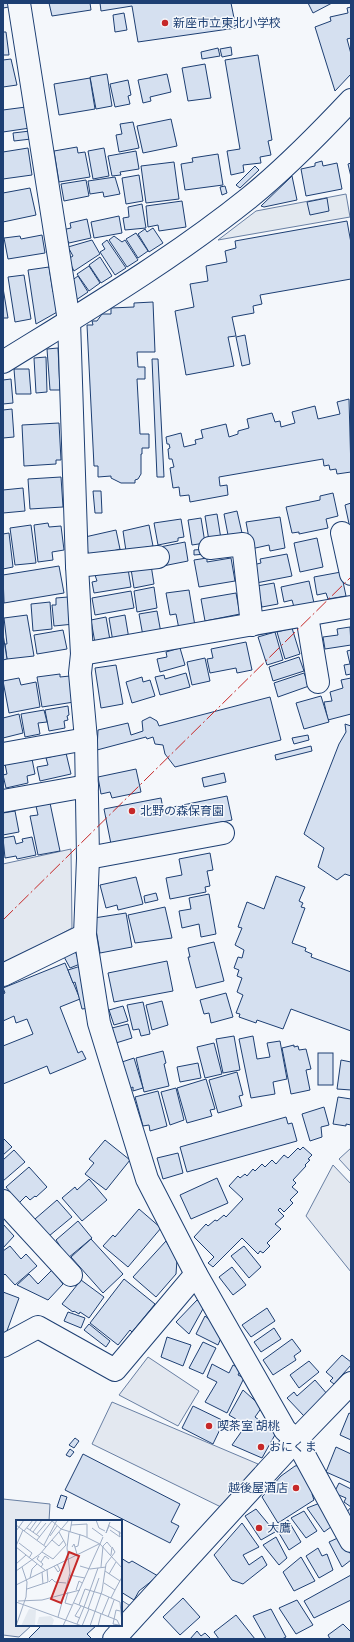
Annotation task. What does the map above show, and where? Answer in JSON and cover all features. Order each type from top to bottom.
[{"type":"street","points":[[19,3],[69,321],[77,566],[82,654],[80,673],[86,739],[88,858],[85,935],[99,1023],[126,1116],[148,1179],[196,1274],[285,1430],[296,1440],[351,1541]]},
{"type":"street","points":[[3,362],[124,287],[251,196],[320,133],[351,100]]},
{"type":"street","points":[[342,533],[351,574]]},
{"type":"street","points":[[210,548],[243,544],[252,625]]},
{"type":"street","points":[[77,566],[158,557]]},
{"type":"street","points":[[82,654],[351,608]]},
{"type":"street","points":[[307,616],[318,682]]},
{"type":"street","points":[[3,754],[86,739]]},
{"type":"street","points":[[3,801],[87,786]]},
{"type":"street","points":[[88,858],[223,833]]},
{"type":"street","points":[[3,975],[85,935]]},
{"type":"street","points":[[3,1201],[71,1275]]},
{"type":"street","points":[[3,1346],[38,1327],[115,1370],[196,1274]]},
{"type":"street","points":[[114,1639],[296,1440],[351,1383]]},
{"type":"shaded area","points":[[346,194],[350,217],[218,240],[256,211]]},
{"type":"shaded area","points":[[71,849],[72,928],[3,965],[3,864]]},
{"type":"shaded area","points":[[351,1148],[351,1172],[339,1159]]},
{"type":"shaded area","points":[[333,1165],[351,1184],[351,1272],[306,1216]]},
{"type":"shaded area","points":[[148,1357],[199,1391],[178,1426],[119,1395]]},
{"type":"shaded area","points":[[112,1402],[258,1464],[241,1492],[223,1508],[92,1444]]},
{"type":"shaded area","points":[[3,1499],[50,1504],[49,1520],[16,1520],[16,1626],[31,1626],[19,1637],[3,1635]]},
{"type":"shaded area","points":[[122,1601],[132,1607],[122,1617]]},
{"type":"building","points":[[3,3],[8,3],[9,7],[3,8]]},
{"type":"building","points":[[49,3],[90,3],[91,10],[52,16]]},
{"type":"building","points":[[100,3],[231,3],[236,28],[138,42],[132,6],[101,11]]},
{"type":"building","points":[[308,3],[332,3],[313,13]]},
{"type":"building","points":[[351,7],[351,38],[347,39],[351,54],[351,74],[335,91],[315,27],[331,21],[330,17],[348,13],[347,8]]},
{"type":"building","points":[[124,13],[127,30],[115,32],[113,15]]},
{"type":"building","points":[[3,32],[6,32],[9,55],[3,55]]},
{"type":"building","points":[[231,47],[232,55],[222,57],[220,49]]},
{"type":"building","points":[[218,48],[220,56],[202,59],[201,52]]},
{"type":"building","points":[[258,55],[272,140],[268,141],[271,155],[260,157],[261,163],[243,165],[244,172],[231,175],[227,151],[240,149],[225,60]]},
{"type":"building","points":[[11,59],[17,85],[3,87],[3,60]]},
{"type":"building","points":[[205,64],[211,98],[188,101],[182,68]]},
{"type":"building","points":[[107,74],[112,106],[96,109],[90,77]]},
{"type":"building","points":[[167,74],[171,92],[150,97],[151,101],[143,103],[138,80]]},
{"type":"building","points":[[90,78],[95,109],[59,115],[54,84]]},
{"type":"building","points":[[128,80],[131,95],[128,96],[130,104],[115,107],[110,84]]},
{"type":"building","points":[[26,107],[30,128],[3,132],[3,110]]},
{"type":"building","points":[[171,119],[177,146],[143,153],[137,126]]},
{"type":"building","points":[[133,122],[139,148],[119,152],[116,135],[122,134],[120,124]]},
{"type":"building","points":[[30,131],[31,139],[14,141],[13,133]]},
{"type":"building","points":[[77,147],[78,153],[85,152],[90,177],[59,182],[54,151]]},
{"type":"building","points":[[28,148],[32,175],[3,179],[3,152]]},
{"type":"building","points":[[104,148],[109,176],[93,179],[88,151]]},
{"type":"building","points":[[136,151],[139,169],[120,172],[121,175],[112,176],[108,156]]},
{"type":"building","points":[[218,154],[223,185],[185,190],[181,164],[193,162],[192,158]]},
{"type":"building","points":[[322,161],[323,166],[337,163],[342,189],[306,196],[301,169],[315,166],[315,163]]},
{"type":"building","points":[[174,162],[179,199],[146,203],[141,166]]},
{"type":"building","points":[[351,163],[351,177],[348,164]]},
{"type":"building","points":[[255,166],[259,170],[240,188],[236,185]]},
{"type":"building","points":[[139,175],[143,201],[126,204],[122,178]]},
{"type":"building","points":[[292,176],[297,200],[264,207],[261,206]]},
{"type":"building","points":[[115,177],[120,194],[104,197],[103,192],[90,194],[88,181]]},
{"type":"building","points":[[86,180],[89,196],[64,201],[61,184]]},
{"type":"building","points":[[225,186],[227,193],[222,195],[220,187]]},
{"type":"building","points":[[30,188],[36,215],[3,222],[3,193]]},
{"type":"building","points":[[327,198],[329,211],[310,215],[307,202]]},
{"type":"building","points":[[182,201],[186,227],[159,231],[158,225],[148,227],[146,206]]},
{"type":"building","points":[[142,204],[146,228],[125,230],[123,218],[129,217],[128,207]]},
{"type":"building","points":[[119,216],[122,233],[94,238],[91,222]]},
{"type":"building","points":[[87,219],[91,238],[69,243],[68,241],[65,242],[62,230],[71,228],[70,223]]},
{"type":"building","points":[[347,221],[351,243],[351,279],[260,295],[262,304],[253,306],[254,313],[232,317],[236,336],[228,337],[234,366],[186,375],[175,311],[194,307],[190,284],[208,281],[206,266],[227,262],[225,251],[236,248],[235,241]]},
{"type":"building","points":[[153,228],[163,243],[149,252],[138,234],[145,229],[147,232]]},
{"type":"building","points":[[136,233],[148,251],[138,258],[126,239]]},
{"type":"building","points":[[42,235],[45,253],[8,259],[4,238],[20,236],[21,239]]},
{"type":"building","points":[[114,236],[122,242],[125,240],[138,260],[127,267],[109,240]]},
{"type":"building","points":[[92,240],[100,254],[74,271],[68,259],[73,256],[68,247]]},
{"type":"building","points":[[107,240],[126,268],[115,275],[100,252],[105,249],[102,244]]},
{"type":"building","points":[[100,257],[112,276],[101,283],[89,265]]},
{"type":"building","points":[[89,266],[100,283],[89,291],[77,274]]},
{"type":"building","points":[[49,267],[53,292],[56,291],[59,311],[36,324],[28,270]]},
{"type":"building","points":[[24,275],[31,319],[15,322],[8,277]]},
{"type":"building","points":[[78,276],[88,292],[76,300],[71,281]]},
{"type":"building","points":[[3,288],[8,318],[3,318]]},
{"type":"building","points":[[153,302],[155,352],[137,352],[138,367],[145,367],[145,379],[137,379],[140,434],[149,434],[149,448],[142,448],[141,474],[138,479],[135,480],[135,483],[121,483],[111,478],[111,476],[98,477],[98,466],[94,466],[87,325],[93,325],[92,321],[97,321],[102,314],[111,314],[111,308],[134,307],[134,303]]},
{"type":"building","points":[[245,335],[250,364],[242,366],[236,337]]},
{"type":"building","points":[[58,348],[60,390],[50,390],[47,349]]},
{"type":"building","points":[[46,357],[47,392],[36,393],[34,358]]},
{"type":"building","points":[[152,359],[158,359],[164,477],[157,477]]},
{"type":"building","points":[[14,369],[29,369],[31,394],[16,394]]},
{"type":"building","points":[[11,379],[13,403],[3,404],[3,380]]},
{"type":"building","points":[[349,399],[351,472],[337,474],[336,469],[330,470],[329,465],[324,466],[323,459],[219,477],[220,486],[227,485],[228,495],[190,502],[189,495],[180,496],[179,487],[173,488],[170,468],[174,467],[172,459],[169,459],[168,449],[170,448],[169,444],[167,444],[166,437],[181,433],[184,447],[196,444],[195,440],[203,438],[201,430],[226,424],[229,437],[238,434],[238,431],[249,428],[247,419],[272,413],[275,422],[280,421],[281,427],[295,423],[292,412],[315,406],[318,419],[340,414],[337,402]]},
{"type":"building","points":[[12,409],[14,437],[3,438],[3,410]]},
{"type":"building","points":[[59,423],[61,460],[56,460],[56,464],[24,466],[22,425]]},
{"type":"building","points":[[61,477],[63,507],[30,509],[28,479]]},
{"type":"building","points":[[23,488],[25,511],[3,513],[3,490]]},
{"type":"building","points":[[93,491],[101,491],[102,513],[95,513]]},
{"type":"building","points":[[333,493],[338,516],[326,519],[328,528],[299,534],[299,532],[292,533],[286,507],[320,500],[320,496]]},
{"type":"building","points":[[351,503],[351,533],[345,505]]},
{"type":"building","points":[[237,511],[242,533],[228,535],[224,514]]},
{"type":"building","points":[[217,514],[221,539],[209,541],[205,516]]},
{"type":"building","points":[[280,517],[285,548],[270,551],[269,545],[251,549],[246,522]]},
{"type":"building","points":[[201,518],[205,543],[192,545],[188,520]]},
{"type":"building","points":[[181,519],[184,537],[178,538],[178,541],[158,545],[154,523]]},
{"type":"building","points":[[48,523],[49,527],[61,526],[64,550],[52,552],[53,560],[38,562],[34,525]]},
{"type":"building","points":[[31,525],[36,563],[15,565],[10,528]]},
{"type":"building","points":[[149,525],[153,546],[126,551],[123,531]]},
{"type":"building","points":[[116,530],[120,549],[89,558],[85,537]]},
{"type":"building","points":[[9,533],[13,567],[3,569],[3,534]]},
{"type":"building","points":[[317,538],[323,567],[300,572],[294,543]]},
{"type":"building","points":[[185,542],[188,561],[163,566],[160,547]]},
{"type":"building","points":[[206,549],[206,554],[194,555],[194,550]]},
{"type":"building","points":[[287,554],[292,576],[256,583],[253,565],[261,563],[260,559]]},
{"type":"building","points":[[207,558],[207,562],[231,558],[235,581],[199,587],[194,560]]},
{"type":"building","points":[[151,565],[154,584],[134,588],[131,569]]},
{"type":"building","points":[[59,566],[64,593],[4,603],[3,575]]},
{"type":"building","points":[[128,569],[131,587],[94,593],[92,582],[97,581],[95,575]]},
{"type":"building","points":[[341,572],[346,596],[328,599],[326,593],[317,595],[314,577]]},
{"type":"building","points":[[309,581],[314,603],[294,607],[292,600],[284,602],[281,587]]},
{"type":"building","points":[[274,583],[278,604],[262,607],[257,586]]},
{"type":"building","points":[[154,587],[157,608],[137,612],[134,591]]},
{"type":"building","points":[[189,590],[195,626],[179,629],[176,614],[170,615],[166,593]]},
{"type":"building","points":[[131,591],[134,608],[95,615],[92,598]]},
{"type":"building","points":[[236,593],[240,614],[205,621],[201,599]]},
{"type":"building","points":[[68,597],[74,624],[54,626],[52,605],[56,605],[56,598]]},
{"type":"building","points":[[50,602],[52,629],[33,631],[31,604]]},
{"type":"building","points":[[157,611],[161,633],[143,636],[139,614]]},
{"type":"building","points":[[27,615],[34,656],[7,659],[4,618]]},
{"type":"building","points":[[125,615],[129,639],[113,642],[109,618]]},
{"type":"building","points":[[106,617],[110,640],[95,643],[91,620]]},
{"type":"building","points":[[350,627],[351,645],[325,649],[323,637],[338,635],[337,629]]},
{"type":"building","points":[[292,628],[300,654],[285,659],[277,632]]},
{"type":"building","points":[[63,630],[67,649],[37,654],[34,635]]},
{"type":"building","points":[[275,632],[283,660],[267,665],[258,637]]},
{"type":"building","points":[[3,634],[7,659],[3,660]]},
{"type":"building","points":[[246,642],[252,670],[237,673],[236,668],[210,673],[207,659],[213,658],[211,649]]},
{"type":"building","points":[[180,648],[185,665],[160,672],[157,659],[167,657],[166,652]]},
{"type":"building","points":[[351,650],[351,674],[346,675],[344,665],[350,664],[347,651]]},
{"type":"building","points":[[299,657],[304,671],[273,681],[269,667]]},
{"type":"building","points":[[205,658],[210,681],[192,685],[187,662]]},
{"type":"building","points":[[116,665],[123,704],[101,708],[95,668]]},
{"type":"building","points":[[186,673],[190,687],[160,695],[155,677],[164,675],[165,679]]},
{"type":"building","points":[[304,673],[309,686],[278,697],[274,683]]},
{"type":"building","points":[[60,674],[60,677],[70,676],[74,702],[42,707],[37,677]]},
{"type":"building","points":[[142,677],[143,682],[150,680],[155,696],[132,703],[126,682]]},
{"type":"building","points":[[19,678],[21,685],[36,682],[40,707],[9,713],[3,681]]},
{"type":"building","points":[[351,678],[351,714],[328,720],[324,702],[332,701],[330,692],[343,688],[341,680]]},
{"type":"building","points":[[321,696],[329,722],[304,729],[296,703]]},
{"type":"building","points":[[270,697],[281,740],[175,767],[165,754],[163,745],[155,744],[153,737],[147,739],[146,737],[97,750],[98,730],[128,723],[131,735],[143,731],[142,721],[150,717],[157,721],[159,726]]},
{"type":"building","points":[[68,706],[69,715],[67,716],[68,720],[64,721],[65,728],[49,731],[45,710]]},
{"type":"building","points":[[44,710],[47,722],[38,723],[40,734],[25,737],[21,714]]},
{"type":"building","points":[[19,714],[23,733],[3,738],[3,718]]},
{"type":"building","points":[[345,724],[351,726],[351,876],[345,874],[337,880],[318,867],[324,848],[304,834],[339,744],[346,732]]},
{"type":"building","points":[[308,735],[309,740],[294,744],[292,738]]},
{"type":"building","points":[[311,746],[312,751],[276,760],[275,755]]},
{"type":"building","points":[[66,753],[71,774],[40,781],[37,767],[48,765],[46,758]]},
{"type":"building","points":[[32,759],[35,774],[27,776],[28,783],[6,788],[3,775],[7,774],[5,764]]},
{"type":"building","points":[[136,769],[141,792],[112,798],[110,792],[101,794],[98,777]]},
{"type":"building","points":[[224,773],[226,782],[204,787],[202,778]]},
{"type":"building","name":"北野の森保育園","points":[[227,796],[232,820],[111,844],[104,809],[161,798],[163,809]]},
{"type":"building","points":[[50,803],[60,851],[38,855],[30,816],[38,815],[36,806]]},
{"type":"building","points":[[15,811],[19,832],[3,835],[3,813]]},
{"type":"building","points":[[14,836],[16,844],[23,842],[22,839],[32,837],[36,855],[17,859],[16,856],[5,858],[3,838]]},
{"type":"building","points":[[210,853],[213,870],[207,871],[210,886],[205,887],[206,892],[170,899],[166,878],[182,875],[179,859]]},
{"type":"building","points":[[276,876],[305,887],[299,901],[303,903],[301,907],[305,908],[292,943],[306,948],[305,951],[312,954],[311,957],[351,972],[351,1031],[291,1009],[283,1029],[257,1020],[256,1023],[239,1017],[240,1014],[236,1013],[243,995],[237,992],[242,978],[237,976],[239,970],[234,968],[238,957],[242,958],[244,950],[235,945],[242,928],[238,927],[247,902],[264,909]]},
{"type":"building","points":[[136,877],[143,904],[118,910],[117,905],[106,908],[100,885]]},
{"type":"building","points":[[156,893],[158,900],[145,903],[144,896]]},
{"type":"building","points":[[209,894],[216,934],[201,937],[199,924],[182,928],[179,911],[191,909],[189,898]]},
{"type":"building","points":[[165,907],[172,938],[135,943],[128,915]]},
{"type":"building","points":[[126,913],[132,947],[100,953],[94,918]]},
{"type":"building","points":[[214,942],[224,981],[196,988],[188,957],[190,957],[188,948]]},
{"type":"building","points":[[74,948],[80,964],[70,968],[62,953]]},
{"type":"building","points":[[167,961],[173,991],[114,1002],[108,973]]},
{"type":"building","points":[[65,963],[80,999],[60,1007],[78,1053],[82,1051],[86,1059],[50,1074],[47,1066],[3,1084],[3,1046],[33,1034],[27,1019],[16,1023],[14,1016],[3,1021],[3,994],[5,993],[3,988]]},
{"type":"building","points":[[84,965],[90,1008],[82,1009],[75,982],[73,983],[68,970]]},
{"type":"building","points":[[226,993],[233,1017],[211,1023],[209,1013],[204,1014],[200,1000]]},
{"type":"building","points":[[162,1001],[168,1025],[152,1030],[146,1005]]},
{"type":"building","points":[[143,1002],[150,1034],[141,1036],[139,1029],[133,1030],[127,1005]]},
{"type":"building","points":[[123,1006],[128,1021],[114,1025],[109,1010]]},
{"type":"building","points":[[128,1024],[132,1038],[116,1043],[112,1028]]},
{"type":"building","points":[[234,1036],[240,1070],[223,1073],[216,1039]]},
{"type":"building","points":[[253,1036],[257,1059],[270,1057],[267,1043],[280,1041],[287,1079],[273,1082],[275,1094],[251,1098],[239,1039]]},
{"type":"building","points":[[214,1043],[222,1074],[205,1078],[197,1047]]},
{"type":"building","points":[[294,1045],[294,1047],[298,1046],[299,1050],[306,1049],[311,1069],[306,1070],[310,1090],[291,1094],[282,1048]]},
{"type":"building","points":[[163,1051],[166,1063],[164,1064],[169,1086],[144,1092],[136,1058]]},
{"type":"building","points":[[318,1053],[333,1053],[333,1085],[318,1085]]},
{"type":"building","points":[[134,1058],[143,1088],[133,1091],[133,1087],[129,1089],[122,1062]]},
{"type":"building","points":[[341,1060],[351,1062],[351,1090],[337,1089]]},
{"type":"building","points":[[198,1063],[201,1078],[180,1082],[177,1067]]},
{"type":"building","points":[[237,1072],[243,1095],[239,1096],[242,1106],[218,1113],[209,1080]]},
{"type":"building","points":[[206,1079],[215,1109],[210,1110],[212,1116],[187,1123],[177,1088]]},
{"type":"building","points":[[176,1088],[184,1120],[170,1125],[161,1092]]},
{"type":"building","points":[[158,1091],[167,1126],[150,1131],[149,1125],[143,1126],[135,1097]]},
{"type":"building","points":[[338,1097],[351,1099],[351,1125],[346,1124],[346,1126],[333,1124]]},
{"type":"building","points":[[324,1107],[329,1125],[321,1127],[322,1137],[310,1141],[302,1114]]},
{"type":"building","points":[[286,1117],[288,1124],[292,1123],[297,1141],[187,1172],[180,1147]]},
{"type":"building","points":[[3,1138],[12,1147],[3,1155]]},
{"type":"building","points":[[105,1140],[130,1160],[106,1190],[85,1174],[94,1163],[89,1159]]},
{"type":"building","points":[[303,1147],[312,1155],[308,1159],[310,1160],[305,1165],[306,1166],[293,1180],[296,1183],[292,1187],[298,1192],[290,1200],[293,1203],[284,1212],[280,1208],[278,1210],[284,1216],[275,1224],[281,1229],[267,1243],[270,1246],[263,1253],[260,1251],[258,1254],[242,1238],[213,1267],[208,1263],[214,1257],[194,1237],[206,1224],[208,1226],[224,1215],[226,1217],[243,1199],[229,1186],[238,1176],[240,1178],[245,1174],[247,1176],[253,1169],[255,1171],[262,1164],[265,1167],[272,1160],[276,1164],[284,1155],[288,1158],[298,1148],[300,1150]]},
{"type":"building","points":[[14,1150],[25,1162],[3,1181],[3,1160]]},
{"type":"building","points":[[178,1153],[183,1173],[163,1179],[157,1158]]},
{"type":"building","points":[[29,1167],[47,1187],[36,1197],[35,1196],[30,1200],[26,1196],[19,1203],[6,1187]]},
{"type":"building","points":[[217,1178],[228,1203],[191,1219],[180,1195]]},
{"type":"building","points":[[89,1179],[107,1200],[82,1221],[62,1198],[75,1187],[77,1190]]},
{"type":"building","points":[[57,1200],[72,1217],[49,1236],[35,1219]]},
{"type":"building","points":[[139,1209],[161,1228],[128,1267],[103,1246],[113,1235],[115,1237]]},
{"type":"building","points":[[78,1221],[92,1238],[68,1258],[56,1240]]},
{"type":"building","points":[[3,1224],[14,1236],[3,1248]]},
{"type":"building","points":[[91,1239],[123,1274],[103,1293],[71,1257]]},
{"type":"building","points":[[166,1241],[177,1260],[176,1274],[156,1297],[133,1277]]},
{"type":"building","points":[[10,1246],[21,1259],[26,1254],[37,1266],[15,1285],[5,1274],[3,1276],[3,1251]]},
{"type":"building","points":[[244,1246],[261,1267],[249,1278],[231,1256]]},
{"type":"building","points":[[232,1267],[246,1285],[233,1295],[219,1277]]},
{"type":"building","points":[[52,1270],[63,1284],[48,1300],[17,1285],[29,1274],[38,1284]]},
{"type":"building","points":[[124,1279],[155,1304],[132,1332],[130,1330],[118,1345],[90,1323]]},
{"type":"building","points":[[81,1280],[104,1297],[89,1318],[80,1312],[79,1314],[74,1311],[73,1312],[62,1304]]},
{"type":"building","points":[[3,1292],[19,1298],[4,1339],[3,1338]]},
{"type":"building","points":[[197,1300],[204,1307],[189,1334],[176,1322]]},
{"type":"building","points":[[267,1308],[275,1321],[251,1337],[242,1325]]},
{"type":"building","points":[[68,1312],[85,1318],[81,1328],[64,1321]]},
{"type":"building","points":[[205,1316],[224,1331],[218,1345],[196,1334]]},
{"type":"building","points":[[89,1324],[110,1341],[106,1347],[84,1330]]},
{"type":"building","points":[[274,1328],[281,1339],[261,1352],[254,1342]]},
{"type":"building","points":[[167,1337],[191,1345],[183,1366],[161,1357]]},
{"type":"building","points":[[292,1339],[301,1351],[294,1356],[296,1360],[273,1375],[263,1360]]},
{"type":"building","points":[[203,1342],[216,1348],[203,1374],[189,1368]]},
{"type":"building","points":[[342,1355],[351,1362],[351,1365],[334,1384],[330,1381],[333,1378],[326,1372]]},
{"type":"building","points":[[309,1361],[319,1372],[299,1388],[290,1375]]},
{"type":"building","points":[[212,1364],[229,1373],[233,1365],[241,1369],[238,1375],[244,1378],[227,1413],[205,1402],[217,1382],[207,1377]]},
{"type":"building","points":[[315,1380],[328,1395],[304,1416],[287,1398],[294,1392],[297,1396]]},
{"type":"building","points":[[243,1390],[262,1407],[255,1417],[276,1433],[262,1458],[232,1445],[246,1425],[229,1415]]},
{"type":"building","points":[[193,1406],[224,1421],[213,1444],[182,1428]]},
{"type":"building","points":[[349,1413],[351,1414],[351,1440],[340,1435]]},
{"type":"building","points":[[75,1438],[79,1441],[74,1448],[69,1445]]},
{"type":"building","points":[[336,1447],[351,1454],[351,1483],[326,1472]]},
{"type":"building","points":[[70,1449],[74,1452],[70,1457],[66,1455]]},
{"type":"building","points":[[83,1454],[180,1504],[171,1522],[179,1526],[170,1543],[65,1490]]},
{"type":"building","points":[[301,1465],[314,1491],[312,1494],[314,1500],[278,1523],[262,1497],[281,1476],[295,1466]]},
{"type":"building","points":[[339,1483],[351,1489],[351,1507],[344,1502],[346,1498],[334,1493]]},
{"type":"building","points":[[61,1495],[67,1497],[63,1509],[57,1507]]},
{"type":"building","points":[[320,1503],[335,1524],[324,1532],[307,1508]]},
{"type":"building","points":[[351,1507],[351,1516],[346,1513]]},
{"type":"building","points":[[256,1509],[275,1532],[261,1540],[245,1516]]},
{"type":"building","points":[[304,1511],[317,1531],[306,1538],[291,1518]]},
{"type":"building","points":[[288,1520],[301,1542],[289,1550],[276,1528]]},
{"type":"building","points":[[242,1523],[259,1547],[243,1555],[249,1565],[262,1556],[267,1565],[243,1584],[232,1580],[214,1555]]},
{"type":"building","points":[[342,1536],[351,1555],[351,1560],[342,1567],[329,1542]]},
{"type":"building","points":[[276,1537],[287,1558],[279,1565],[263,1545]]},
{"type":"building","points":[[318,1548],[322,1556],[327,1554],[333,1570],[319,1578],[306,1556]]},
{"type":"building","points":[[301,1557],[315,1581],[294,1591],[283,1572]]},
{"type":"building","points":[[122,1559],[129,1563],[132,1561],[158,1576],[139,1591],[134,1600],[122,1593]]},
{"type":"building","points":[[351,1575],[351,1600],[314,1618],[304,1601]]},
{"type":"building","points":[[183,1598],[200,1617],[180,1635],[163,1617]]},
{"type":"building","points":[[297,1600],[313,1625],[296,1634],[279,1608]]},
{"type":"building","points":[[271,1609],[286,1637],[282,1639],[266,1639],[253,1616]]},
{"type":"building","points":[[236,1615],[255,1639],[219,1639],[214,1632]]},
{"type":"building","points":[[343,1624],[351,1632],[351,1639],[330,1639],[328,1635]]},
{"type":"building","points":[[41,1626],[96,1626],[87,1634],[92,1639],[28,1639]]},
{"type":"building","points":[[197,1631],[201,1636],[205,1633],[211,1639],[190,1639]]},
{"type":"power","points":[[3,920],[351,577]]},
{"type":"place","name":"新座市立東北小学校","points":[[165,23]]},
{"type":"place","name":"北野の森保育園","points":[[132,811]]},
{"type":"place","name":"喫茶室 胡桃","points":[[209,1426]]},
{"type":"place","name":"おにくま","points":[[261,1447]]},
{"type":"place","name":"越後屋酒店","points":[[296,1488]]},
{"type":"place","name":"大鷹","points":[[259,1528]]}]
